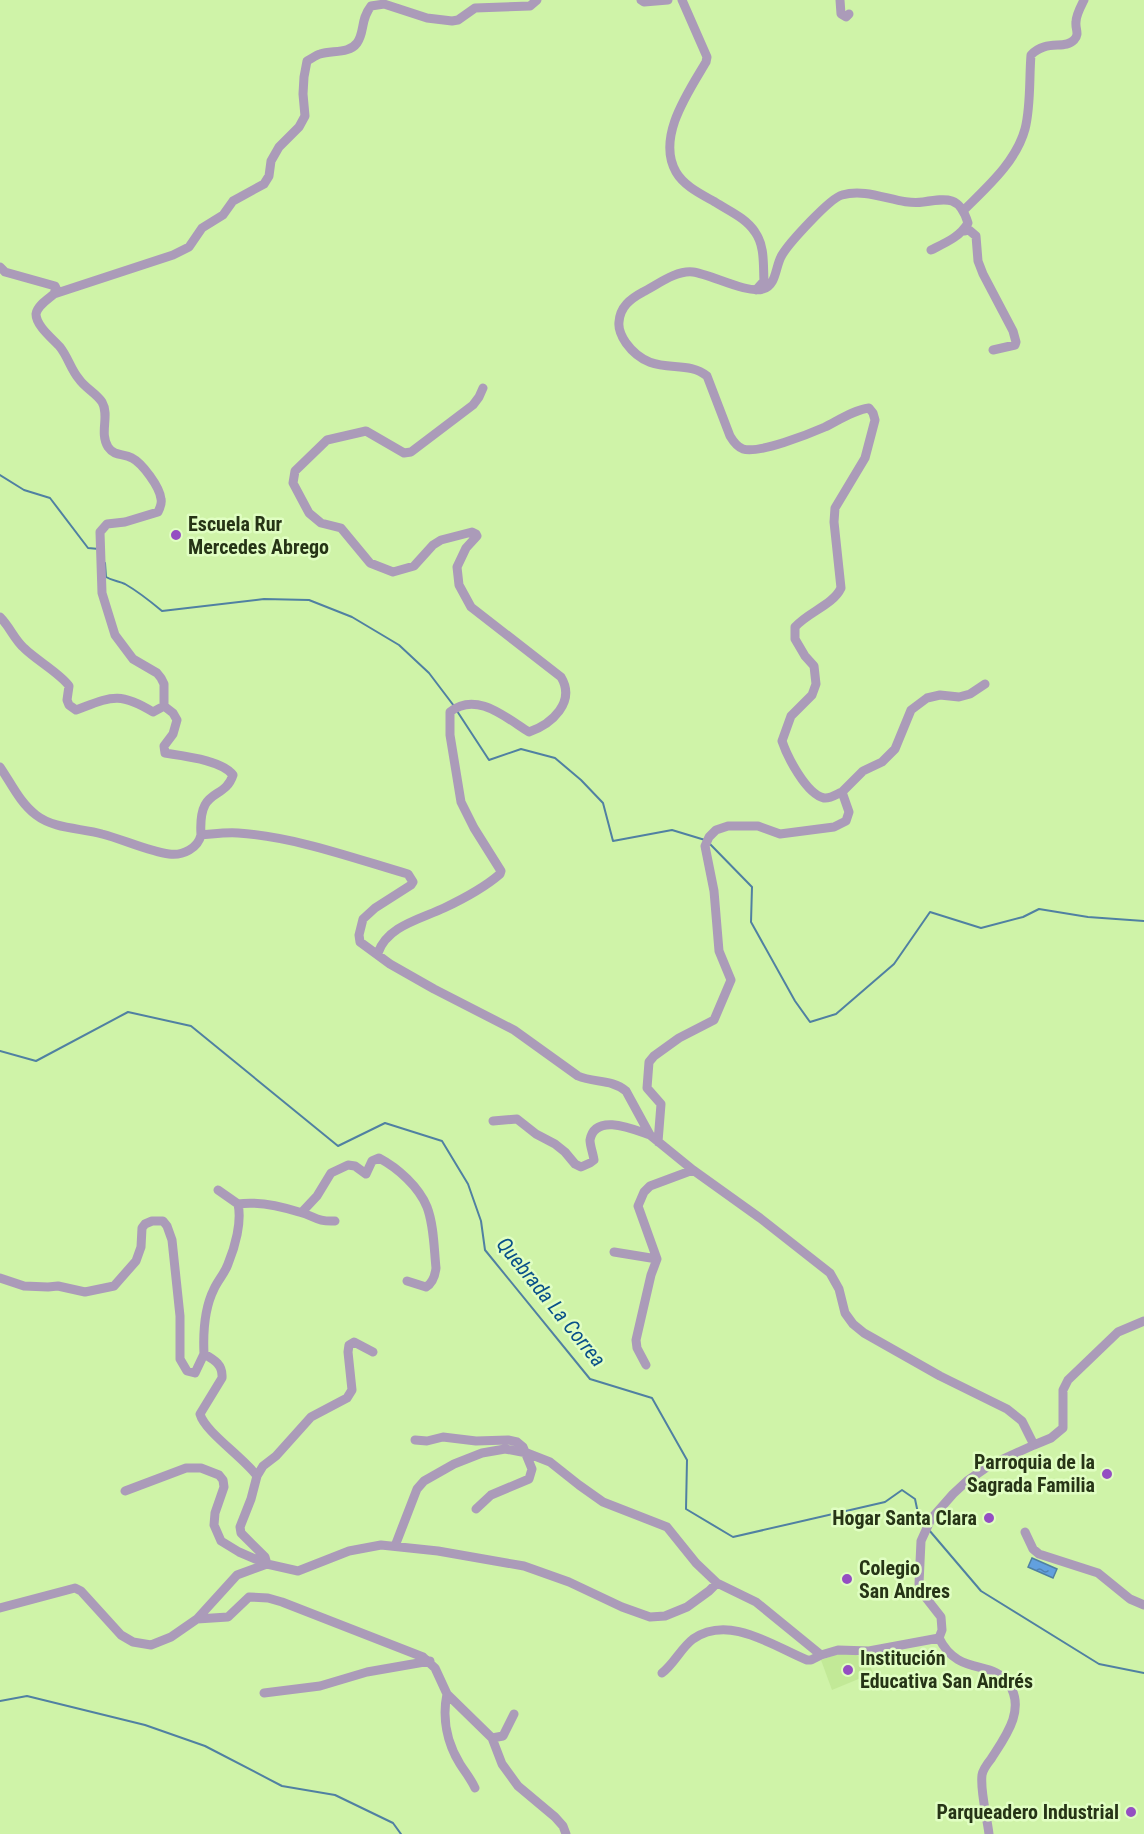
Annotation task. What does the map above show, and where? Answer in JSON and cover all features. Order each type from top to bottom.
[{"type":"street","points":[[164,706],[164,684],[161,678],[157,673],[133,659],[115,635],[102,593],[100,532],[107,524],[125,522],[158,512],[162,499],[156,485],[134,459],[115,454],[109,448],[103,436],[105,410],[103,405],[100,399],[78,379],[63,351],[38,322],[36,314],[39,307],[54,294],[173,255],[189,247],[202,228],[223,215],[233,201],[264,184],[270,176],[270,161],[279,147],[299,127],[305,116],[303,94],[307,61],[320,54],[344,51],[357,43],[362,31],[364,15],[371,6],[384,4],[427,18],[452,21],[458,20],[475,8],[530,6],[537,0]]},
{"type":"street","points":[[641,0],[644,2],[668,0]]},
{"type":"street","points":[[682,0],[707,57],[674,121],[670,151],[675,171],[689,186],[748,223],[756,233],[762,246],[764,281],[756,290]]},
{"type":"street","points":[[840,0],[841,14],[846,17],[849,15]]},
{"type":"street","points":[[964,210],[992,183],[1014,154],[1025,129],[1031,55],[1038,48],[1046,45],[1066,44],[1074,41],[1078,34],[1076,22],[1084,0]]},
{"type":"street","points":[[931,250],[948,242],[963,231],[968,223],[964,210],[958,203],[945,199],[918,202],[863,193],[843,194],[830,202],[782,254],[773,281],[762,290],[692,272],[678,274],[631,298],[621,310],[618,324],[622,337],[635,356],[659,366],[701,371],[706,376],[730,436],[743,449],[761,449],[823,428],[862,409],[869,408],[873,413],[875,420],[865,458],[835,508],[834,522],[841,588],[832,599],[803,618],[795,627],[795,639],[814,666],[816,684],[812,695],[791,716],[782,741],[788,760],[812,790],[824,798],[833,797],[842,792],[863,771],[882,762],[895,749],[911,710],[927,698],[940,695],[959,697],[970,694],[985,684]]},
{"type":"street","points":[[963,231],[969,230],[976,236],[980,268],[1016,342],[1015,345],[993,350]]},
{"type":"street","points":[[0,267],[5,272],[55,286],[54,294]]},
{"type":"street","points":[[378,953],[381,945],[391,934],[419,918],[444,908],[500,874],[501,871],[461,802],[450,735],[450,712],[460,705],[471,702],[492,709],[530,732],[543,727],[559,712],[567,693],[566,685],[561,677],[471,607],[459,585],[457,567],[466,548],[477,536],[476,534],[472,532],[441,540],[433,544],[414,566],[393,572],[370,563],[341,528],[321,523],[309,513],[293,483],[293,476],[322,443],[355,433],[366,431],[404,453],[411,452],[473,405],[480,397],[483,388]]},
{"type":"street","points":[[0,617],[21,646],[40,663],[65,680],[69,686],[67,700],[72,708],[76,710],[110,698],[128,699],[153,712],[164,706]]},
{"type":"street","points":[[0,767],[27,807],[50,823],[104,834],[169,854],[181,853],[199,843],[202,809],[209,798],[232,780],[233,775],[225,768],[201,760],[165,753],[164,746],[173,734],[177,720],[173,713],[164,706]]},
{"type":"street","points":[[654,1138],[662,1104],[647,1088],[649,1062],[661,1049],[714,1020],[731,980],[720,951],[714,891],[705,846],[709,837],[716,830],[739,825],[758,826],[780,834],[834,826],[846,821],[849,812],[842,792]]},
{"type":"street","points":[[201,835],[238,833],[283,840],[408,874],[413,882],[411,885],[375,908],[363,919],[359,935],[360,942],[390,964],[442,994],[514,1029],[578,1076],[587,1080],[620,1085],[626,1090],[654,1138]]},
{"type":"street","points":[[493,1121],[518,1119],[536,1134],[566,1152],[575,1164],[581,1167],[594,1160],[590,1142],[593,1134],[599,1128],[615,1124],[654,1138],[830,1273],[839,1289],[845,1313],[864,1334],[940,1376],[1007,1409],[1022,1421],[1034,1444]]},
{"type":"street","points":[[302,1212],[331,1173],[348,1165],[355,1166],[366,1174],[372,1161],[379,1158],[399,1170],[425,1202],[430,1218],[436,1268],[432,1282],[426,1287],[407,1281]]},
{"type":"street","points":[[646,1365],[636,1348],[636,1340],[657,1259],[638,1206],[644,1192],[650,1186],[693,1170]]},
{"type":"street","points":[[218,1190],[238,1204],[257,1203],[302,1212],[318,1221],[335,1221]]},
{"type":"street","points":[[0,1278],[24,1286],[58,1286],[85,1292],[114,1286],[136,1262],[141,1247],[142,1228],[145,1224],[152,1221],[163,1221],[172,1240],[180,1316],[180,1359],[187,1371],[195,1372],[204,1354],[209,1304],[214,1288],[229,1263],[234,1244],[239,1216],[238,1204]]},
{"type":"street","points":[[614,1252],[657,1259]]},
{"type":"street","points":[[939,1638],[942,1630],[940,1615],[920,1590],[918,1563],[921,1540],[931,1519],[967,1481],[990,1465],[1051,1438],[1063,1428],[1064,1390],[1068,1380],[1118,1332],[1144,1321]]},
{"type":"street","points":[[267,1564],[265,1557],[241,1533],[240,1527],[257,1476],[263,1466],[276,1456],[311,1417],[347,1398],[350,1394],[352,1390],[349,1345],[354,1342],[373,1352]]},
{"type":"street","points":[[204,1354],[216,1360],[222,1372],[222,1378],[201,1409],[202,1421],[245,1461],[257,1476]]},
{"type":"street","points":[[415,1440],[427,1441],[443,1437],[476,1441],[508,1440],[517,1443],[527,1453],[532,1469],[529,1479],[491,1495],[476,1509]]},
{"type":"street","points":[[394,1546],[417,1489],[424,1481],[454,1464],[482,1453],[505,1449],[527,1453],[550,1462],[603,1502],[667,1527],[696,1563],[717,1583],[756,1602],[821,1655]]},
{"type":"street","points":[[124,1491],[186,1468],[201,1468],[219,1475],[224,1487],[215,1513],[214,1525],[221,1541],[267,1564],[298,1571],[349,1551],[381,1545],[438,1551],[524,1566],[569,1582],[622,1607],[650,1617],[665,1616],[687,1607],[717,1583]]},
{"type":"street","points":[[1025,1532],[1033,1549],[1039,1554],[1098,1573],[1130,1599],[1144,1605]]},
{"type":"street","points":[[0,1608],[75,1588],[81,1591],[116,1631],[133,1642],[151,1645],[171,1638],[197,1619],[237,1575],[267,1564]]},
{"type":"street","points":[[197,1619],[228,1617],[245,1599],[257,1596],[282,1602],[430,1661],[447,1694],[492,1738],[502,1764],[512,1779],[555,1817],[563,1826],[566,1834]]},
{"type":"street","points":[[662,1673],[694,1638],[722,1629],[746,1632],[807,1660],[838,1650],[869,1651],[939,1638]]},
{"type":"street","points":[[939,1638],[951,1655],[965,1665],[997,1673],[1006,1679],[1015,1698],[1014,1719],[982,1772],[989,1834]]},
{"type":"street","points":[[264,1693],[320,1686],[360,1673],[430,1661]]},
{"type":"street","points":[[447,1694],[444,1723],[457,1758],[475,1788]]},
{"type":"street","points":[[492,1738],[503,1736],[514,1714]]},
{"type":"shaded area","name":"Institución Educativa San Andrés","points":[[846,1651],[868,1660],[873,1673],[832,1690],[821,1660]]},
{"type":"water","points":[[1032,1558],[1057,1569],[1053,1578],[1028,1567]]},
{"type":"waterway","points":[[0,475],[24,490],[50,498],[88,548],[99,549]]},
{"type":"waterway","points":[[105,563],[106,577],[130,587],[162,611],[264,599],[309,600],[352,617],[399,645],[429,673],[454,706]]},
{"type":"waterway","points":[[457,711],[489,760],[521,749],[555,758],[603,803],[613,841],[672,830],[705,840]]},
{"type":"waterway","points":[[709,843],[752,887],[751,922],[795,1001],[810,1022],[836,1014],[894,964],[930,912],[981,928],[1023,917],[1039,909],[1088,917],[1144,921]]},
{"type":"waterway","name":"Quebrada La Correa","points":[[0,1051],[36,1061],[128,1012],[191,1026],[338,1146],[385,1123],[442,1141],[468,1184],[481,1221],[485,1250],[590,1379],[652,1398],[687,1460],[686,1509],[733,1537],[885,1502],[902,1490],[915,1499],[919,1518],[925,1525]]},
{"type":"waterway","name":"Quebrada La Correa","points":[[929,1530],[981,1591],[1099,1664],[1144,1673]]},
{"type":"waterway","points":[[0,1701],[27,1696],[145,1725],[205,1746],[282,1786],[335,1795],[393,1823],[401,1834]]},
{"type":"place","name":"Escuela Rur Mercedes Abrego","points":[[176,535]]},
{"type":"place","name":"Parroquia de la Sagrada Familia","points":[[1107,1474]]},
{"type":"place","name":"Hogar Santa Clara","points":[[989,1518]]},
{"type":"place","name":"Colegio San Andres","points":[[847,1579]]},
{"type":"place","name":"Institución Educativa San Andrés","points":[[848,1670]]},
{"type":"place","name":"Parqueadero Industrial","points":[[1131,1812]]}]
